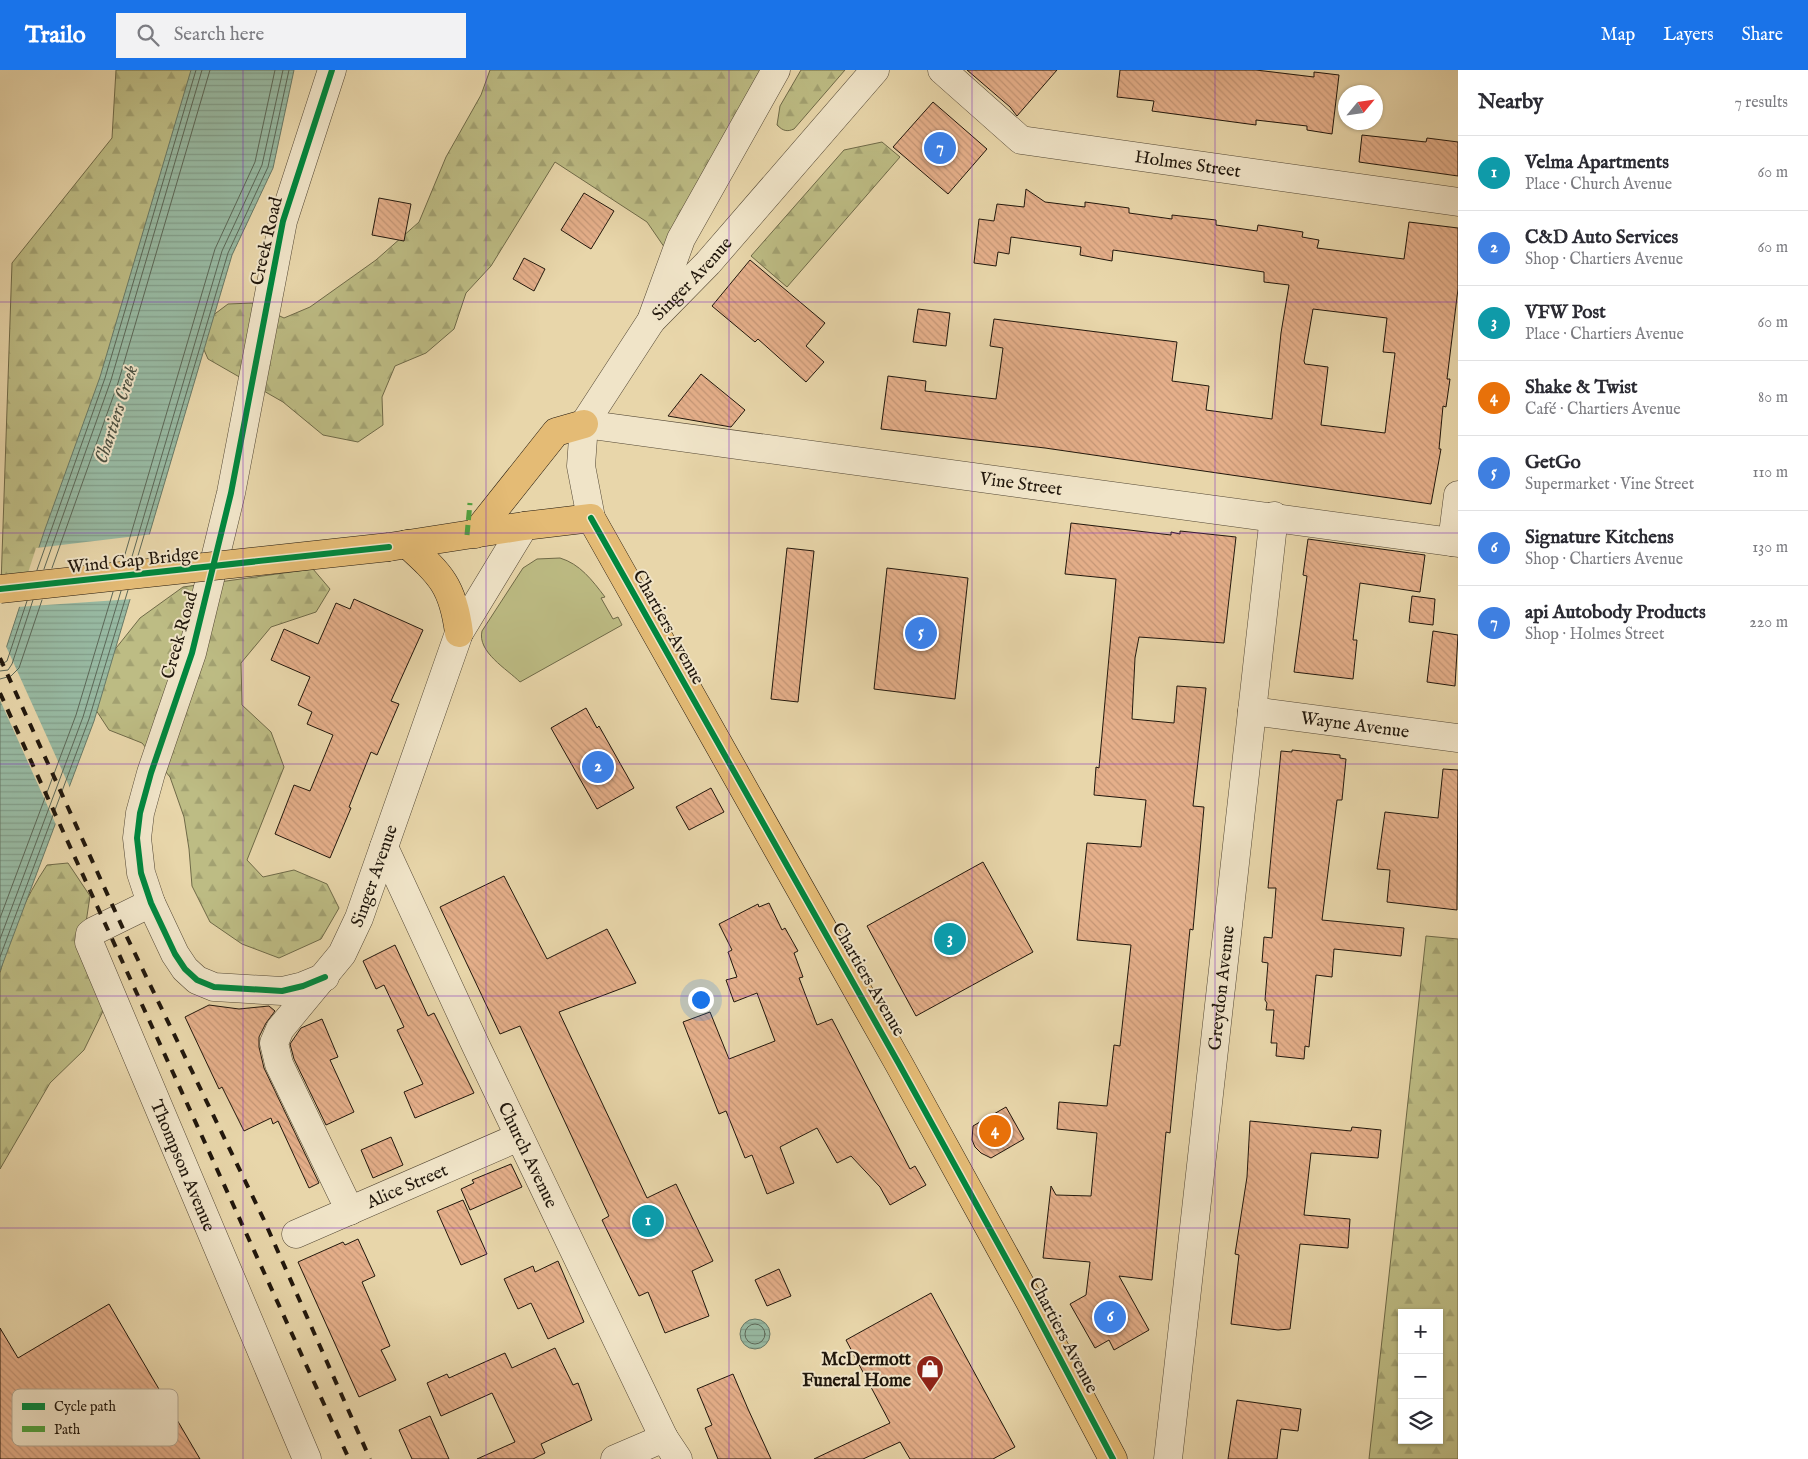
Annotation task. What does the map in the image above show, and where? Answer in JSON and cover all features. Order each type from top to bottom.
[{"type":"main road","points":[[476,534],[556,432],[584,424]]},
{"type":"main road","name":"Wind Gap Bridge","points":[[0,590],[398,546],[524,526],[591,518]]},
{"type":"main road","name":"Chartiers Avenue","points":[[591,518],[899,1064],[1113,1459]]},
{"type":"main road","points":[[398,546],[437,572],[450,591],[456,609],[459,633]]},
{"type":"street","name":"Creek Road","points":[[325,977],[303,986],[282,991],[214,988],[197,980],[185,969],[175,954],[151,904],[140,873],[137,838],[140,813],[192,653],[231,493],[283,221],[332,70]]},
{"type":"street","points":[[651,321],[681,239],[776,70]]},
{"type":"street","name":"Singer Avenue","points":[[591,518],[581,466],[584,424],[651,321],[708,263],[875,70]]},
{"type":"street","name":"Holmes Street","points":[[942,70],[1021,140],[1458,202]]},
{"type":"street","name":"Vine Street","points":[[584,424],[1455,542]]},
{"type":"street","points":[[1455,542],[1458,495]]},
{"type":"street","name":"Greydon Avenue","points":[[1168,1459],[1274,516]]},
{"type":"street","name":"Singer Avenue","points":[[350,1211],[279,1064],[274,1043],[280,1030],[342,954],[359,918],[459,633],[524,526]]},
{"type":"street","name":"Wayne Avenue","points":[[1252,711],[1458,738]]},
{"type":"street","name":"Church Avenue","points":[[384,847],[519,1137],[671,1448]]},
{"type":"street","name":"Thompson Avenue","points":[[151,904],[94,931],[90,934],[88,942],[307,1459]]},
{"type":"street","name":"Alice Street","points":[[296,1234],[519,1137]]},
{"type":"street","points":[[615,1459],[671,1448]]},
{"type":"green space","points":[[116,70],[243,70],[56,589],[1,585],[12,263],[112,138]]},
{"type":"green space","points":[[490,70],[768,70],[669,254],[647,222],[555,162],[491,266],[466,293],[454,329],[426,353],[395,366],[382,397],[383,425],[358,442],[323,435],[283,402],[208,359],[201,343],[204,322],[228,304],[252,303],[284,318],[310,307],[376,260],[419,222],[446,157],[481,95]]},
{"type":"green space","points":[[801,70],[845,70],[794,129],[781,129],[777,125],[780,106]]},
{"type":"green space","points":[[882,142],[900,157],[787,287],[751,256],[844,150]]},
{"type":"green space","points":[[560,558],[580,568],[605,597],[601,598],[613,619],[618,617],[622,625],[520,682],[488,653],[482,639],[482,631],[523,568],[537,559]]},
{"type":"green space","points":[[313,569],[330,589],[316,612],[271,627],[241,663],[242,705],[271,732],[284,767],[247,860],[263,877],[294,870],[327,884],[339,908],[321,939],[279,958],[242,944],[210,922],[192,886],[184,817],[170,777],[142,743],[109,730],[90,701],[93,677],[140,618],[183,587]]},
{"type":"green space","points":[[68,863],[90,896],[81,956],[104,1009],[84,1050],[50,1083],[0,1169],[0,973],[19,917],[47,865]]},
{"type":"green space","points":[[1426,936],[1458,939],[1458,1459],[1369,1459]]},
{"type":"water","name":"Chartiers Creek","points":[[191,70],[294,70],[273,168],[232,255],[94,721],[0,971],[0,667],[44,532],[100,377]]},
{"type":"water","points":[[755,1319],[766,1323],[770,1334],[766,1345],[755,1349],[744,1345],[740,1334],[744,1323]]},
{"type":"pier","points":[[153,534],[133,599],[17,607],[36,548]]},
{"type":"pier","points":[[5,644],[71,790],[57,827],[0,700],[0,659]]},
{"type":"building","points":[[967,70],[1057,70],[1017,116],[1010,107]]},
{"type":"building","points":[[1120,70],[1256,70],[1314,77],[1314,72],[1339,75],[1332,134],[1307,130],[1307,126],[1256,120],[1256,125],[1152,111],[1154,101],[1117,97]]},
{"type":"building","points":[[933,102],[987,149],[948,194],[893,147]]},
{"type":"building","points":[[1362,135],[1426,142],[1427,138],[1458,142],[1458,176],[1359,162]]},
{"type":"building","points":[[1026,189],[1045,202],[1085,207],[1085,202],[1129,208],[1129,213],[1172,219],[1172,215],[1216,220],[1216,225],[1257,231],[1258,225],[1303,232],[1302,237],[1319,240],[1317,248],[1404,259],[1409,222],[1458,228],[1458,289],[1447,379],[1450,379],[1446,407],[1443,406],[1439,449],[1441,449],[1431,504],[1045,448],[881,429],[888,376],[926,381],[925,391],[996,399],[1003,348],[990,346],[994,319],[1177,342],[1172,381],[1209,386],[1206,410],[1272,419],[1281,333],[1289,285],[1264,282],[1264,272],[1113,250],[1112,261],[1080,255],[1081,247],[1011,237],[1009,254],[998,252],[996,266],[974,263],[979,219],[994,221],[997,204],[1024,207]],"holes":[[[1313,309],[1387,318],[1383,352],[1395,353],[1385,433],[1321,425],[1328,367],[1305,364],[1304,361]]]},
{"type":"building","points":[[584,193],[614,211],[591,249],[561,230]]},
{"type":"building","points":[[379,198],[411,204],[404,241],[372,235]]},
{"type":"building","points":[[524,258],[545,269],[534,291],[513,279]]},
{"type":"building","points":[[750,260],[825,323],[806,346],[824,362],[806,382],[758,339],[755,342],[712,306]]},
{"type":"building","points":[[918,309],[950,313],[946,346],[913,342]]},
{"type":"building","points":[[701,374],[745,410],[731,427],[668,416]]},
{"type":"building","points":[[1071,523],[1171,535],[1171,532],[1180,534],[1180,531],[1236,537],[1224,643],[1139,637],[1135,658],[1132,719],[1174,723],[1177,686],[1206,688],[1193,806],[1204,807],[1193,930],[1190,929],[1170,1133],[1166,1132],[1152,1280],[1119,1276],[1149,1330],[1114,1350],[1109,1340],[1095,1348],[1070,1304],[1086,1295],[1090,1262],[1043,1258],[1051,1186],[1056,1195],[1091,1196],[1097,1133],[1057,1129],[1059,1102],[1107,1106],[1114,1045],[1120,1046],[1131,945],[1077,940],[1087,843],[1141,847],[1146,800],[1094,795],[1096,767],[1099,768],[1116,579],[1065,574]]},
{"type":"building","points":[[1308,539],[1425,555],[1420,592],[1360,583],[1353,640],[1357,640],[1353,679],[1294,672],[1307,576],[1303,575]]},
{"type":"building","points":[[787,548],[814,551],[798,702],[771,699]]},
{"type":"building","points":[[887,568],[968,578],[955,699],[874,689]]},
{"type":"building","points":[[1412,596],[1435,599],[1433,625],[1409,622]]},
{"type":"building","points":[[354,599],[423,630],[391,701],[399,704],[377,755],[371,752],[349,807],[351,808],[330,858],[275,834],[294,785],[310,791],[333,735],[307,724],[312,712],[298,705],[310,677],[271,660],[284,629],[318,644],[336,603],[350,609]]},
{"type":"building","points":[[1433,631],[1458,635],[1455,686],[1427,682]]},
{"type":"building","points":[[586,708],[597,728],[599,726],[634,788],[597,809],[551,728]]},
{"type":"building","points":[[1292,750],[1340,755],[1340,758],[1346,759],[1342,800],[1337,800],[1322,920],[1404,928],[1401,956],[1334,949],[1332,977],[1316,975],[1309,1047],[1305,1046],[1304,1059],[1276,1056],[1277,1043],[1271,1043],[1274,1010],[1266,1010],[1267,1003],[1265,1000],[1268,963],[1262,962],[1264,937],[1272,938],[1276,888],[1268,888],[1281,751],[1292,752]]},
{"type":"building","points":[[1443,769],[1458,770],[1457,910],[1387,902],[1390,870],[1377,869],[1385,812],[1438,818]]},
{"type":"building","points":[[711,788],[724,812],[689,830],[676,807]]},
{"type":"building","points":[[983,862],[1033,952],[916,1016],[867,926]]},
{"type":"building","points":[[504,876],[547,959],[607,929],[636,983],[559,1012],[647,1198],[676,1184],[713,1261],[692,1271],[709,1316],[665,1333],[648,1292],[639,1296],[602,1220],[609,1216],[520,1026],[500,1034],[440,907]]},
{"type":"building","points":[[769,903],[782,930],[785,928],[798,951],[794,953],[803,977],[799,978],[817,1025],[832,1019],[910,1169],[915,1166],[926,1185],[890,1205],[880,1187],[851,1156],[837,1163],[817,1128],[780,1147],[794,1183],[767,1194],[752,1155],[745,1158],[726,1111],[719,1114],[683,1022],[710,1012],[729,1059],[775,1041],[757,993],[734,1002],[726,980],[737,977],[728,952],[732,950],[719,924],[758,904],[759,907]]},
{"type":"building","points":[[395,945],[428,1016],[434,1013],[474,1093],[415,1118],[404,1092],[423,1084],[397,1030],[404,1027],[384,985],[376,989],[363,961]]},
{"type":"building","points":[[209,1005],[239,1009],[269,1006],[275,1011],[259,1037],[259,1047],[264,1068],[319,1183],[309,1188],[278,1121],[273,1124],[271,1118],[244,1131],[222,1087],[219,1089],[185,1017]]},
{"type":"building","points":[[322,1019],[338,1057],[330,1060],[354,1112],[326,1125],[294,1059],[290,1044],[301,1028]]},
{"type":"building","points":[[1006,1107],[1024,1139],[991,1158],[981,1153],[975,1147],[972,1140],[973,1126]]},
{"type":"building","points":[[1250,1121],[1351,1131],[1352,1127],[1381,1130],[1378,1158],[1311,1153],[1304,1215],[1350,1219],[1348,1248],[1300,1244],[1290,1329],[1278,1330],[1231,1324],[1239,1255],[1235,1254],[1247,1177]]},
{"type":"building","points":[[391,1137],[403,1165],[373,1178],[361,1150]]},
{"type":"building","points":[[511,1164],[522,1187],[470,1210],[461,1189],[474,1183],[472,1180]]},
{"type":"building","points":[[463,1200],[487,1254],[461,1265],[437,1211]]},
{"type":"building","points":[[358,1239],[375,1276],[362,1282],[390,1346],[381,1350],[396,1380],[359,1397],[298,1262],[343,1242],[345,1245]]},
{"type":"building","points":[[558,1261],[584,1322],[548,1339],[531,1303],[518,1309],[504,1279],[533,1266],[535,1272]]},
{"type":"building","points":[[779,1269],[791,1296],[767,1306],[755,1280]]},
{"type":"building","name":"McDermott Funeral Home","points":[[931,1293],[1015,1447],[993,1459],[910,1459],[900,1442],[863,1459],[814,1459],[890,1423],[846,1340]]},
{"type":"building","points":[[109,1304],[159,1389],[12,1389],[12,1446],[178,1446],[178,1422],[200,1459],[0,1459],[0,1328],[18,1358]]},
{"type":"building","points":[[555,1348],[573,1385],[578,1383],[592,1420],[541,1444],[545,1453],[533,1459],[477,1459],[515,1442],[492,1393],[441,1416],[427,1383],[447,1374],[449,1378],[505,1353],[512,1368]]},
{"type":"building","points":[[733,1374],[771,1459],[718,1459],[705,1428],[712,1425],[697,1389]]},
{"type":"building","points":[[1237,1400],[1301,1409],[1298,1431],[1281,1429],[1277,1459],[1228,1459]]},
{"type":"building","points":[[430,1416],[449,1459],[412,1459],[399,1430]]},
{"type":"railway","points":[[0,658],[125,933],[264,1220],[370,1459]]},
{"type":"railway","points":[[0,693],[349,1459]]},
{"type":"marked path","points":[[467,535],[470,503]]},
{"type":"cycle path","points":[[325,977],[303,986],[282,991],[214,987],[197,980],[185,969],[175,954],[151,903],[141,873],[137,838],[140,813],[151,773],[192,653],[231,493],[283,221],[332,70]]},
{"type":"cycle path","points":[[591,518],[899,1064],[1029,1300],[1113,1459]]},
{"type":"cycle path","points":[[0,589],[389,547]]},
{"type":"place","name":"api Autobody Products","points":[[940,148]]},
{"type":"place","name":"GetGo","points":[[921,633]]},
{"type":"place","name":"C&D Auto Services","points":[[598,767]]},
{"type":"place","name":"VFW Post","points":[[950,939]]},
{"type":"place","name":"Shake & Twist","points":[[995,1131]]},
{"type":"place","name":"Velma Apartments","points":[[648,1221]]},
{"type":"place","name":"Signature Kitchens","points":[[1110,1317]]},
{"type":"place","name":"McDermott Funeral Home","points":[[930,1393]]}]
